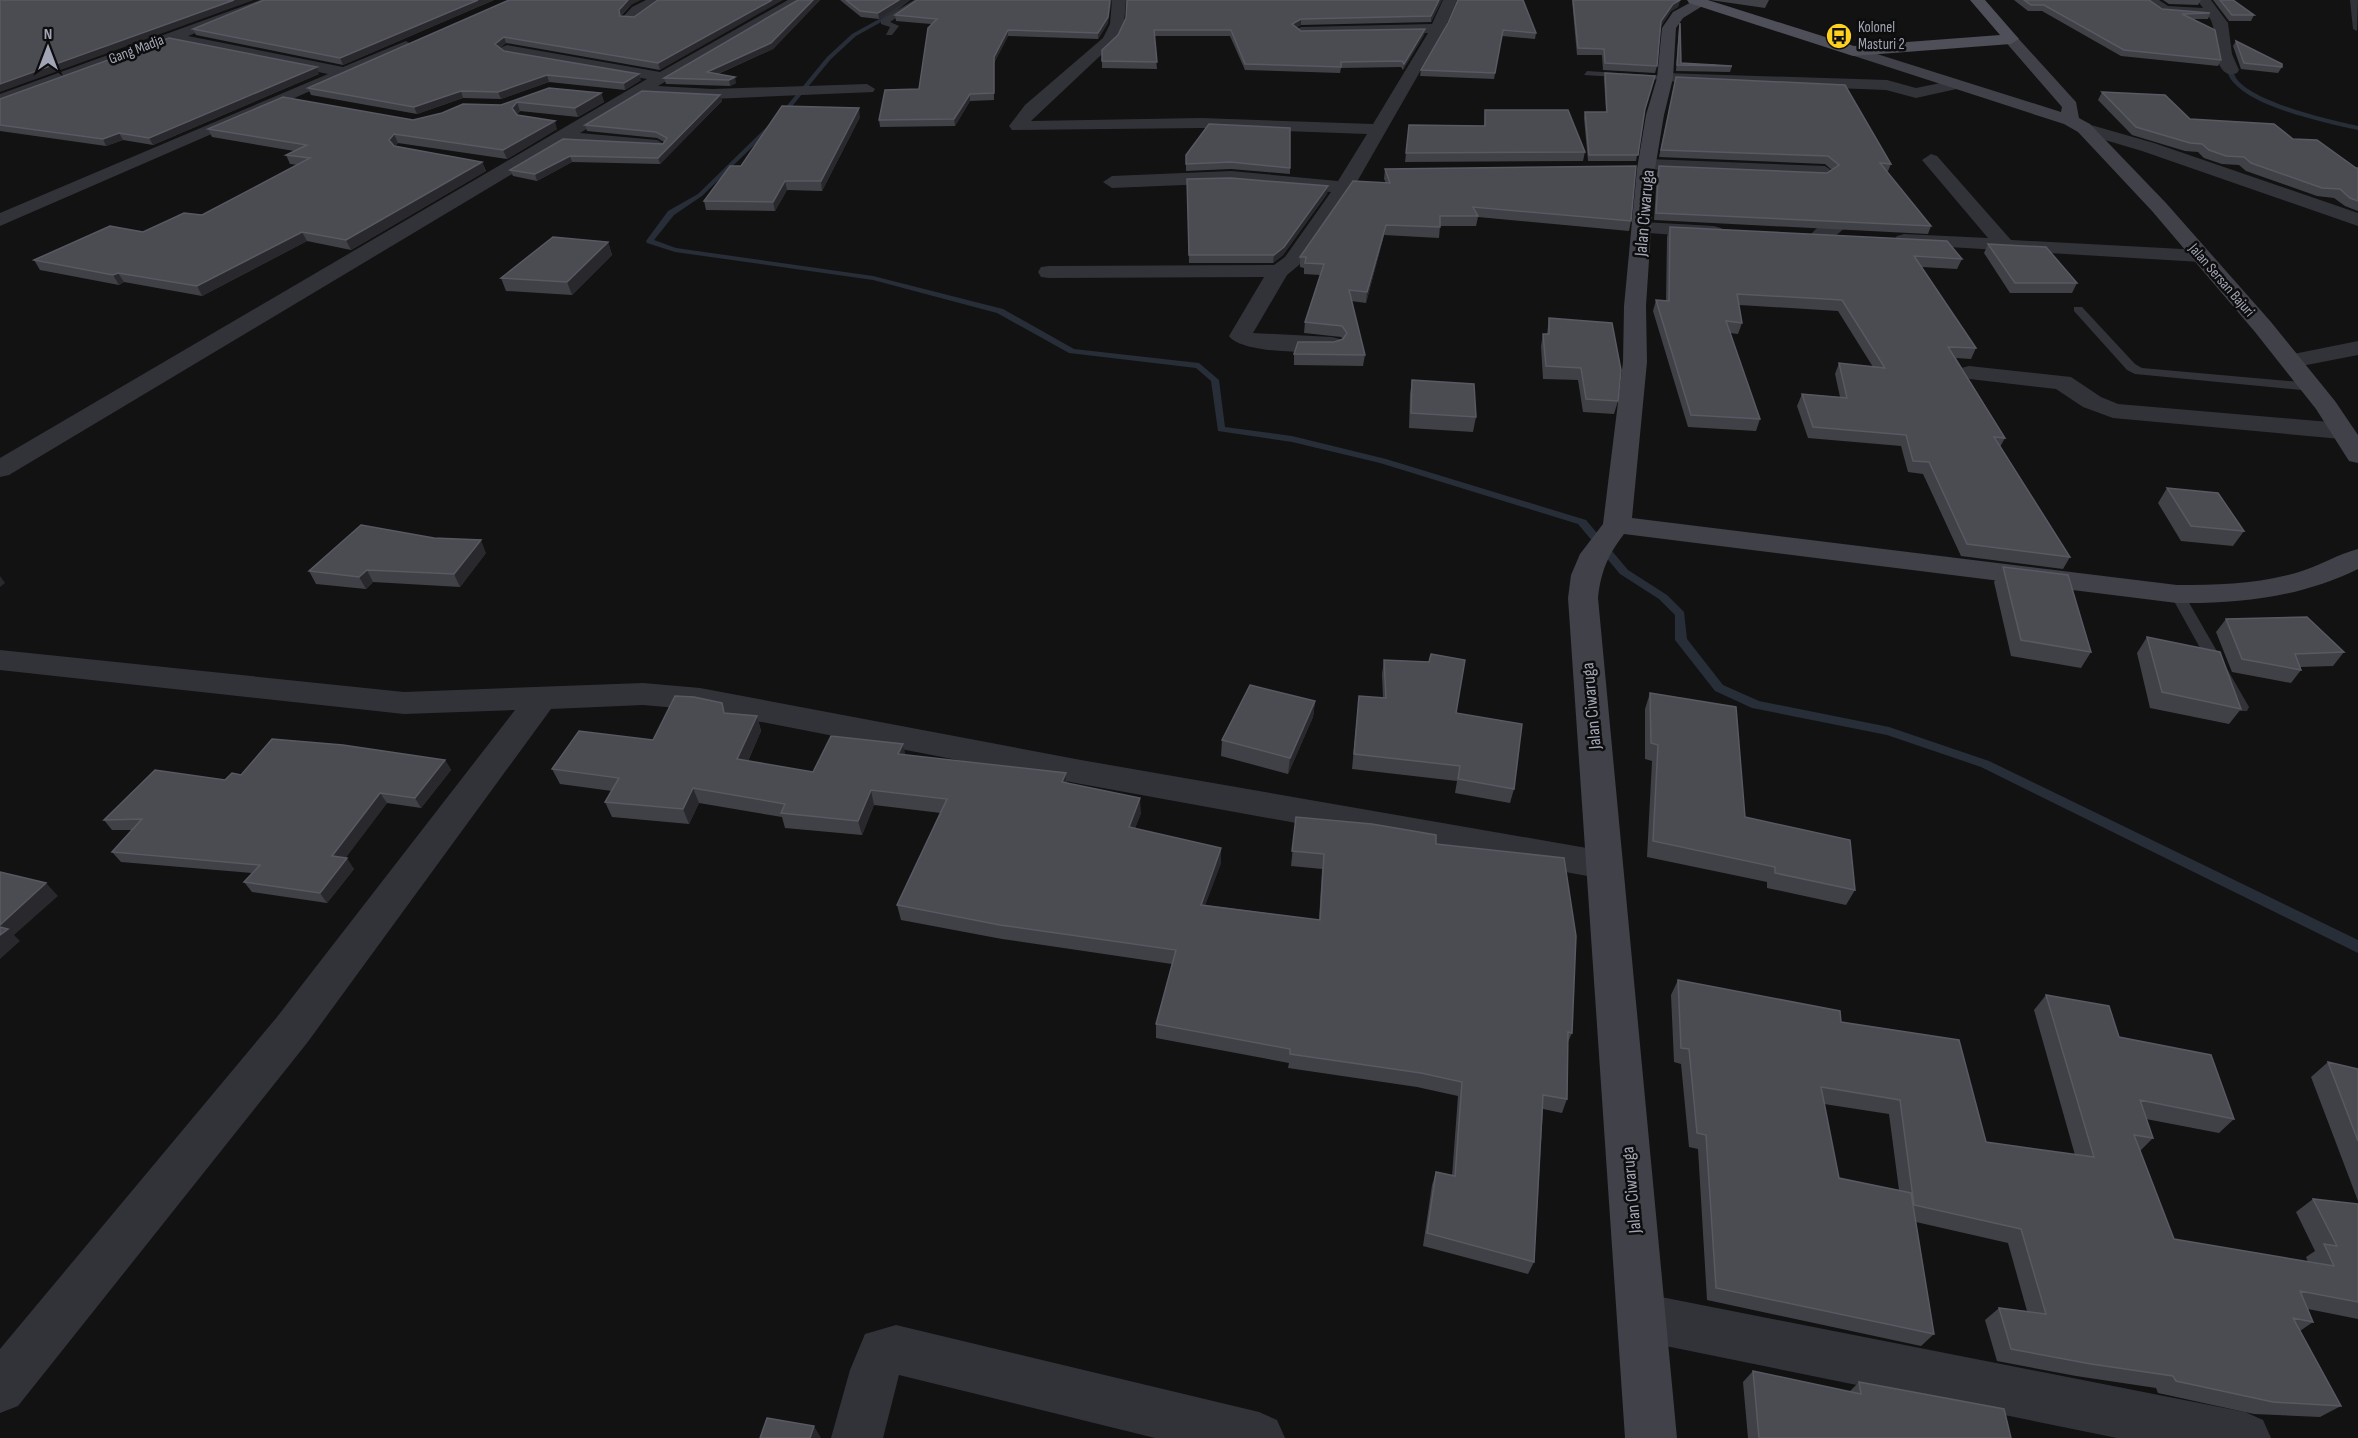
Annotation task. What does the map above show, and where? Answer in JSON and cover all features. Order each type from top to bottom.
[{"type":"main road","points":[[1976,0],[2011,39]]},
{"type":"main road","points":[[1698,1],[1853,51],[2011,39]]},
{"type":"street","name":"Gang Madja","points":[[0,100],[166,37],[273,0]]},
{"type":"street","points":[[629,18],[637,10],[657,0]]},
{"type":"street","points":[[0,469],[662,77],[798,0]]},
{"type":"street","points":[[1119,0],[1117,24],[1109,40],[1031,109],[1018,126],[1028,128],[1201,123],[1377,129]]},
{"type":"street","points":[[1332,344],[1256,342],[1240,336],[1279,271],[1292,261],[1348,179],[1438,28],[1450,0]]},
{"type":"street","points":[[2150,0],[2164,10],[2209,10],[2221,23],[2224,54],[2231,70]]},
{"type":"street","name":"Jalan Ciwaruga","points":[[1651,1438],[1583,598],[1586,574],[1594,554],[1617,525],[1635,362],[1635,306],[1647,167],[1654,115],[1665,78],[1669,28],[1678,15],[1698,1]]},
{"type":"street","points":[[1301,31],[1438,28]]},
{"type":"street","points":[[166,37],[344,72]]},
{"type":"street","points":[[0,220],[425,38]]},
{"type":"street","name":"Jalan Sersan Bajuri","points":[[2011,39],[2068,103],[2077,124],[2201,256],[2291,361],[2312,387],[2358,455]]},
{"type":"street","points":[[507,50],[662,77]]},
{"type":"street","points":[[1853,51],[2148,147],[2358,220]]},
{"type":"street","points":[[1665,78],[1887,85],[1916,93],[1955,85]]},
{"type":"street","points":[[602,94],[712,94],[867,89]]},
{"type":"street","points":[[287,98],[320,104]]},
{"type":"street","points":[[548,120],[581,125]]},
{"type":"street","points":[[561,137],[657,145]]},
{"type":"street","points":[[1931,160],[1963,200],[2004,244]]},
{"type":"street","points":[[486,164],[510,167]]},
{"type":"street","points":[[1623,167],[1825,172]]},
{"type":"street","points":[[1112,182],[1231,177],[1348,179],[1377,171]]},
{"type":"street","points":[[2295,199],[2351,198]]},
{"type":"street","points":[[1843,215],[1840,222],[1810,237],[1852,238]]},
{"type":"street","points":[[1643,228],[1735,233]]},
{"type":"street","points":[[1886,239],[2201,256]]},
{"type":"street","points":[[1049,272],[1279,271]]},
{"type":"street","points":[[2291,361],[2358,348]]},
{"type":"street","points":[[1969,374],[2062,382],[2092,402],[2113,411],[2341,431]]},
{"type":"street","points":[[1617,525],[2177,594],[2226,595],[2267,591],[2315,578],[2358,558]]},
{"type":"street","points":[[0,660],[394,702],[643,694],[700,699],[1069,770],[1604,865]]},
{"type":"street","points":[[0,1388],[292,1030],[542,697]]},
{"type":"street","points":[[1641,1317],[2245,1438]]},
{"type":"street","points":[[857,1438],[875,1370],[883,1352],[889,1350],[913,1353],[1259,1438]]},
{"type":"lane","points":[[889,33],[895,26],[884,22],[919,0]]},
{"type":"lane","points":[[2354,0],[2357,29]]},
{"type":"lane","points":[[1587,73],[1665,78]]},
{"type":"lane","points":[[2078,309],[2131,367],[2139,371],[2312,387]]},
{"type":"lane","points":[[2177,594],[2241,707]]},
{"type":"building","points":[[0,0],[234,0],[0,84]]},
{"type":"building","points":[[264,0],[478,0],[340,58],[193,29]]},
{"type":"building","points":[[509,0],[628,0],[619,10],[620,16],[634,17],[658,0],[772,0],[658,63],[504,37],[495,44],[504,51],[639,74],[624,83],[547,75],[498,92],[461,91],[414,107],[308,88]]},
{"type":"building","points":[[798,0],[813,0],[771,43],[707,72],[735,77],[729,80],[664,78]]},
{"type":"building","points":[[846,0],[899,0],[878,13],[860,11]]},
{"type":"building","points":[[917,0],[1110,0],[1108,17],[1098,33],[1008,30],[994,57],[994,93],[970,94],[954,119],[879,120],[885,90],[919,89],[928,28],[937,19],[895,15]]},
{"type":"building","points":[[1127,0],[1439,0],[1431,16],[1301,19],[1292,24],[1301,31],[1425,29],[1404,64],[1402,61],[1341,62],[1341,67],[1245,64],[1231,30],[1154,30],[1157,62],[1102,61],[1102,50],[1118,35],[1126,18]]},
{"type":"building","points":[[1458,0],[1523,0],[1536,33],[1503,30],[1495,73],[1421,70],[1448,23]]},
{"type":"building","points":[[1573,0],[1680,0],[1673,4],[1661,21],[1657,66],[1605,63],[1604,49],[1578,48]]},
{"type":"building","points":[[2024,0],[2149,0],[2162,9],[2210,13],[2182,14],[2215,30],[2221,60],[2124,50],[2044,5],[2031,5]]},
{"type":"building","points":[[2220,0],[2233,0],[2254,15],[2232,15]]},
{"type":"building","points":[[1680,23],[1681,63],[1732,66],[1677,65]]},
{"type":"building","points":[[169,38],[317,67],[149,138],[119,133],[103,139],[0,125],[0,99]]},
{"type":"building","points":[[2236,41],[2282,64],[2282,67],[2244,63]]},
{"type":"building","points":[[1605,73],[1655,76],[1645,109],[1638,155],[1589,155],[1585,112],[1607,112]]},
{"type":"building","points":[[1676,77],[1845,85],[1891,164],[1880,163],[1931,226],[1656,213],[1659,166],[1827,173],[1839,165],[1828,156],[1661,150]]},
{"type":"building","points":[[549,88],[601,93],[575,108],[517,102],[512,108],[517,115],[555,121],[503,150],[394,134],[389,140],[394,146],[482,162],[346,240],[302,232],[197,286],[118,273],[113,275],[34,260],[110,226],[143,232],[184,213],[202,215],[310,158],[286,155],[307,145],[208,129],[283,97],[413,120],[442,113],[463,104],[501,105]]},
{"type":"building","points":[[642,91],[720,95],[658,158],[570,156],[535,174],[510,170],[563,139],[663,144],[667,138],[656,132],[585,125]]},
{"type":"building","points":[[2102,92],[2165,95],[2190,119],[2274,124],[2293,139],[2317,140],[2358,168],[2358,201],[2350,198],[2340,189],[2322,188],[2251,163],[2244,157],[2226,156],[2209,150],[2202,144],[2190,143],[2136,127]]},
{"type":"building","points":[[782,106],[859,108],[821,181],[785,181],[773,202],[704,201],[730,166],[741,166]]},
{"type":"building","points":[[1485,110],[1568,110],[1585,152],[1406,153],[1409,125],[1485,126]]},
{"type":"building","points":[[1209,124],[1290,128],[1290,168],[1231,162],[1186,164],[1186,155]]},
{"type":"building","points":[[1636,166],[1631,221],[1473,207],[1478,216],[1440,216],[1440,227],[1386,225],[1367,292],[1349,290],[1365,355],[1294,354],[1298,342],[1334,342],[1343,339],[1347,333],[1342,326],[1305,322],[1324,264],[1305,263],[1306,257],[1300,257],[1353,181],[1390,183],[1385,169]]},
{"type":"building","points":[[1231,178],[1328,186],[1284,247],[1274,255],[1189,255],[1187,179]]},
{"type":"building","points":[[1670,227],[1947,241],[1962,259],[1914,256],[1976,348],[1948,347],[2005,438],[1994,437],[2070,557],[1967,544],[1929,462],[1913,461],[1906,435],[1813,427],[1802,394],[1847,398],[1839,363],[1885,368],[1842,300],[1737,294],[1742,323],[1726,321],[1760,419],[1691,415],[1656,300],[1669,301]]},
{"type":"building","points":[[553,237],[608,242],[567,282],[501,278]]},
{"type":"building","points":[[1988,244],[2046,247],[2077,283],[2015,283]]},
{"type":"building","points":[[1549,318],[1612,323],[1621,370],[1618,401],[1586,399],[1581,368],[1546,366],[1543,334],[1549,334]]},
{"type":"building","points":[[1412,380],[1474,384],[1476,417],[1411,413]]},
{"type":"building","points":[[2167,488],[2218,493],[2244,531],[2191,526]]},
{"type":"building","points":[[361,525],[434,538],[481,540],[454,574],[367,570],[359,577],[309,571]]},
{"type":"building","points":[[2003,567],[2068,575],[2091,652],[2021,640]]},
{"type":"building","points":[[2307,617],[2344,652],[2295,654],[2301,670],[2242,659],[2226,619]]},
{"type":"building","points":[[2147,637],[2220,652],[2241,709],[2162,692]]},
{"type":"building","points":[[1431,654],[1465,660],[1456,713],[1522,724],[1514,789],[1458,779],[1460,766],[1354,754],[1359,696],[1386,698],[1384,660],[1429,662]]},
{"type":"building","points":[[1250,685],[1315,701],[1290,758],[1222,740]]},
{"type":"building","points":[[1650,693],[1736,707],[1745,817],[1850,840],[1855,890],[1775,873],[1775,867],[1653,841],[1658,745],[1651,743]]},
{"type":"building","points":[[675,696],[694,697],[722,703],[724,713],[757,716],[737,759],[813,772],[831,736],[903,744],[898,754],[1066,773],[1062,782],[1140,798],[1129,827],[1221,848],[1201,905],[1320,920],[1324,854],[1292,851],[1296,817],[1372,824],[1436,835],[1436,844],[1564,858],[1576,936],[1572,1033],[1568,1032],[1567,1099],[1543,1095],[1534,1262],[1427,1233],[1436,1172],[1455,1176],[1462,1082],[1421,1073],[1290,1054],[1290,1049],[1156,1024],[1176,950],[1000,925],[897,905],[947,799],[871,790],[858,821],[781,813],[785,804],[693,788],[683,809],[605,802],[619,778],[552,769],[579,731],[653,740]]},
{"type":"building","points":[[272,739],[343,745],[445,760],[415,798],[380,793],[332,856],[347,858],[320,893],[244,882],[260,865],[112,852],[142,819],[104,820],[155,770],[225,780],[232,773],[241,775]]},
{"type":"building","points":[[0,872],[46,883],[0,925]]},
{"type":"building","points":[[0,927],[8,929],[0,935]]},
{"type":"building","points":[[1678,980],[1840,1011],[1841,1022],[1959,1040],[1986,1142],[2094,1157],[2046,995],[2109,1006],[2119,1037],[2211,1055],[2234,1119],[2140,1100],[2153,1138],[2134,1135],[2174,1239],[2334,1266],[2324,1244],[2337,1246],[2313,1199],[2358,1204],[2358,1302],[2300,1291],[2313,1322],[2293,1318],[2341,1406],[2273,1402],[2176,1381],[2173,1376],[2011,1349],[1999,1308],[2046,1314],[2021,1229],[1914,1205],[1900,1100],[1821,1087],[1839,1178],[1911,1193],[1934,1334],[1716,1288],[1706,1135],[1697,1133],[1689,1049],[1681,1048]]},
{"type":"building","points":[[2328,1062],[2358,1069],[2358,1141]]},
{"type":"building","points":[[1753,1371],[1861,1394],[1859,1382],[2004,1409],[2011,1438],[1759,1438]]},
{"type":"building","points":[[767,1418],[814,1426],[810,1438],[760,1438]]},
{"type":"waterway","points":[[907,0],[883,19],[854,35],[829,58],[782,115],[700,195],[671,213],[650,241],[675,250],[873,278],[1000,311],[1072,351],[1199,366],[1215,380],[1221,429],[1292,439],[1383,461],[1582,522],[1624,572],[1663,597],[1680,614],[1681,640],[1719,688],[1756,705],[1889,731],[1985,764],[2358,947]]},
{"type":"waterway","points":[[2227,60],[2235,81],[2259,97],[2311,117],[2358,128]]},
{"type":"place","name":"Kolonel Masturi 2","points":[[1839,36]]}]
